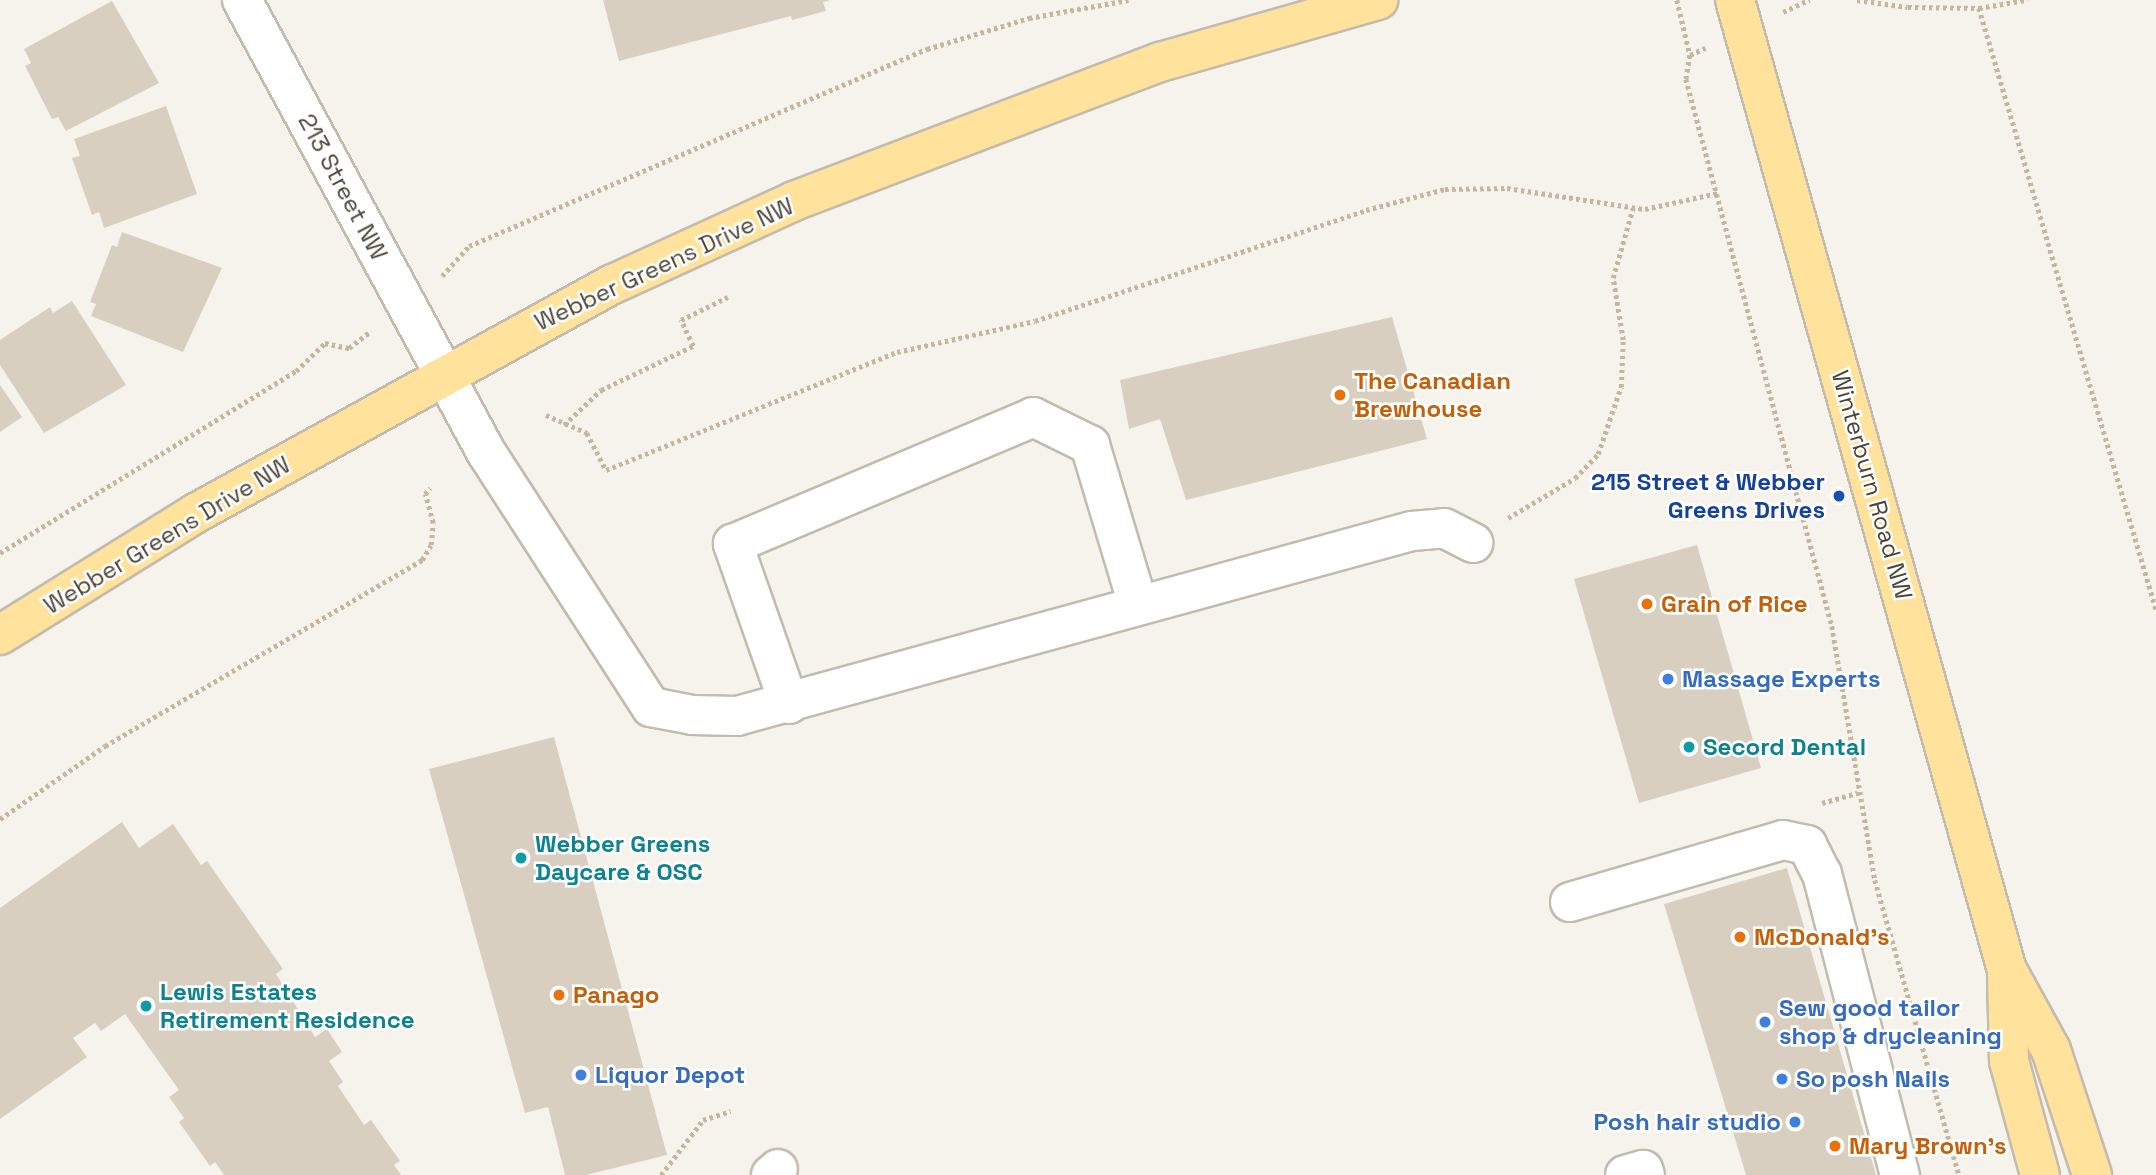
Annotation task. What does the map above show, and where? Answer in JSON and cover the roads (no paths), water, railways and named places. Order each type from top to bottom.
[{"type":"main road","name":"Webber Greens Drive NW","points":[[0,635],[196,513],[443,375],[614,284],[794,201],[1160,62],[1378,0]]},
{"type":"main road","name":"Winterburn Road NW","points":[[1735,0],[2007,970],[2051,1050],[2092,1175]]},
{"type":"main road","name":"Winterburn Road NW","points":[[2007,970],[2009,1061],[2040,1175]]},
{"type":"street","name":"213 Street NW","points":[[242,0],[486,452],[651,707],[692,715],[737,716],[789,704]]},
{"type":"street","points":[[1138,605],[1090,445],[1033,417],[733,544],[789,704],[1412,531],[1444,528],[1473,543]]},
{"type":"street","points":[[1570,902],[1783,840],[1807,845],[1822,874],[1899,1175]]},
{"type":"place","name":"The Canadian Brewhouse","points":[[1340,395]]},
{"type":"place","name":"215 Street & Webber Greens Drives","points":[[1839,496]]},
{"type":"place","name":"Grain of Rice","points":[[1647,604]]},
{"type":"place","name":"Massage Experts","points":[[1668,679]]},
{"type":"place","name":"Secord Dental","points":[[1689,747]]},
{"type":"place","name":"Webber Greens Daycare & OSC","points":[[521,858]]},
{"type":"place","name":"McDonald's","points":[[1740,937]]},
{"type":"place","name":"Panago","points":[[559,995]]},
{"type":"place","name":"Lewis Estates Retirement Residence","points":[[146,1006]]},
{"type":"place","name":"Sew good tailor shop & drycleaning","points":[[1765,1022]]},
{"type":"place","name":"Liquor Depot","points":[[581,1075]]},
{"type":"place","name":"So posh Nails","points":[[1782,1079]]},
{"type":"place","name":"Posh hair studio","points":[[1795,1122]]},
{"type":"place","name":"Mary Brown's","points":[[1835,1146]]}]
